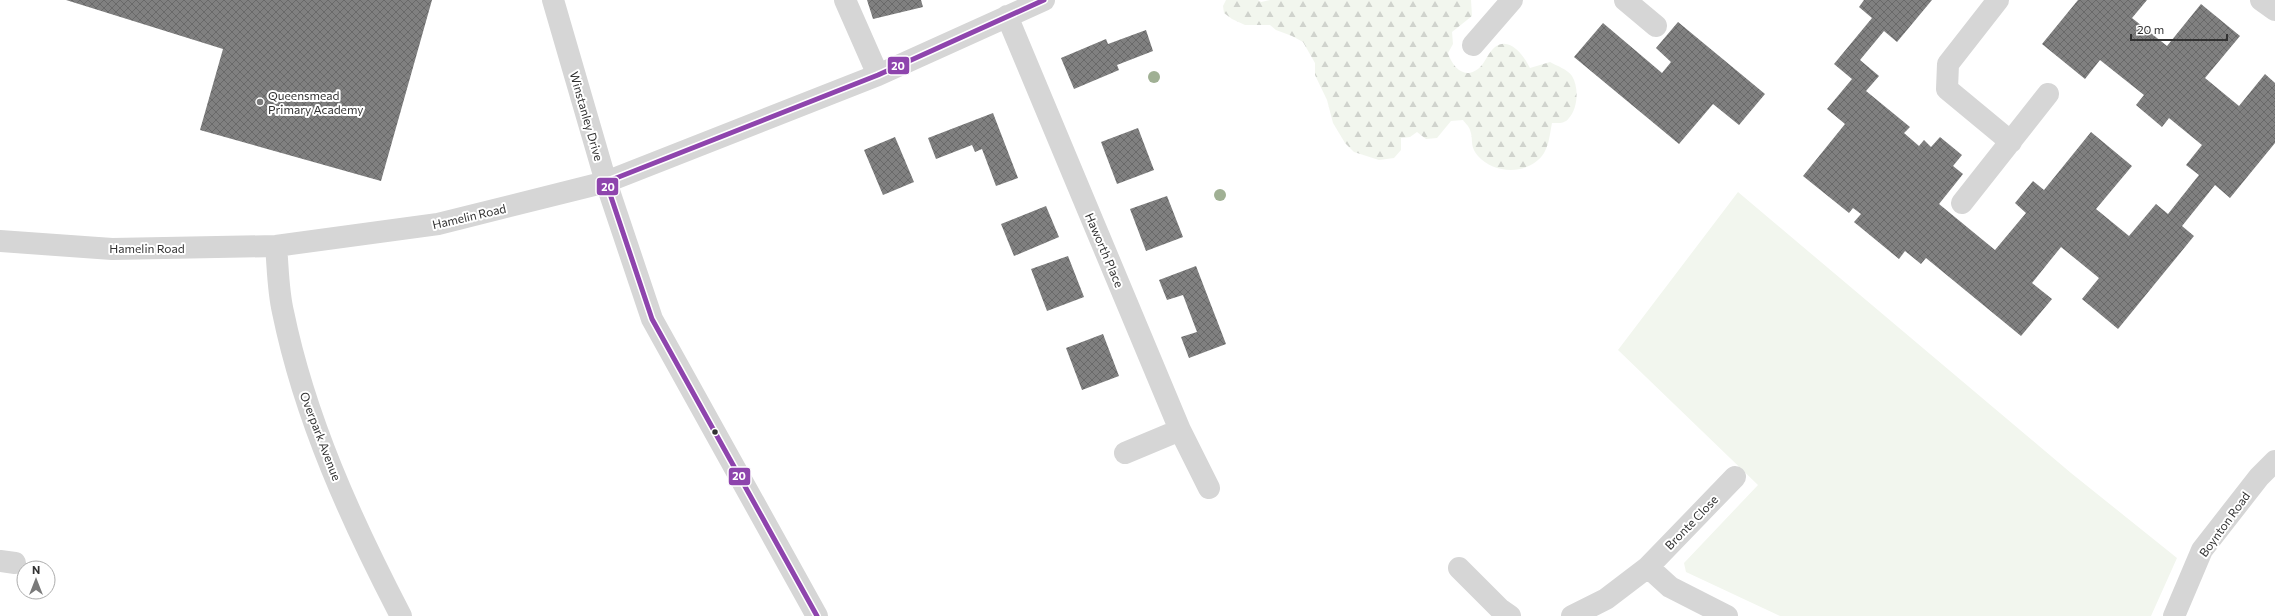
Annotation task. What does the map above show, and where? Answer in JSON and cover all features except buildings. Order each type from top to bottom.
[{"type":"street","name":"Winstanley Drive","points":[[553,0],[606,182],[652,319],[817,616]]},
{"type":"street","points":[[845,0],[878,75]]},
{"type":"street","name":"Hamelin Road","points":[[0,241],[112,249],[276,246],[438,224],[606,182],[878,75],[1044,0]]},
{"type":"street","points":[[1473,45],[1512,0]]},
{"type":"street","points":[[1624,0],[1656,26]]},
{"type":"street","points":[[1998,0],[1948,64],[1947,89],[2011,142]]},
{"type":"street","points":[[2261,0],[2275,10]]},
{"type":"street","name":"Haworth Place","points":[[1008,16],[1180,430],[1209,488]]},
{"type":"street","points":[[1962,203],[2048,94]]},
{"type":"street","name":"Overpark Avenue","points":[[276,246],[282,311],[299,379],[319,436],[366,549],[400,616]]},
{"type":"street","points":[[1125,452],[1180,430]]},
{"type":"street","name":"Boynton Road","points":[[2174,616],[2202,550],[2259,477],[2275,461]]},
{"type":"street","name":"Bronte Close","points":[[1572,616],[1606,599],[1648,567],[1735,477]]},
{"type":"street","points":[[1648,567],[1670,587],[1727,616]]},
{"type":"street","points":[[1459,568],[1500,609],[1510,616]]},
{"type":"green space","points":[[1226,0],[1258,0],[1261,2],[1270,0],[1471,0],[1472,16],[1452,32],[1453,44],[1448,53],[1453,64],[1457,68],[1466,73],[1471,73],[1482,65],[1495,47],[1501,44],[1506,44],[1516,49],[1520,53],[1530,68],[1550,62],[1570,74],[1576,86],[1576,103],[1572,114],[1566,121],[1561,123],[1552,123],[1548,143],[1544,153],[1538,160],[1521,169],[1503,169],[1494,167],[1485,162],[1475,152],[1468,126],[1463,120],[1451,121],[1437,138],[1426,139],[1417,132],[1410,137],[1401,138],[1401,150],[1394,158],[1379,160],[1354,152],[1345,143],[1333,123],[1327,100],[1315,75],[1315,63],[1303,42],[1276,30],[1270,25],[1245,25],[1232,19],[1224,13],[1223,6]]},
{"type":"green space","points":[[1738,192],[2071,473],[2177,558],[2151,616],[1780,616],[1686,572],[1684,563],[1758,485],[1618,350]]},
{"type":"transit line","name":"20","points":[[817,616],[652,319],[606,182],[878,75],[1044,0]]},
{"type":"place","name":"Queensmead Primary Academy","points":[[260,102]]}]
